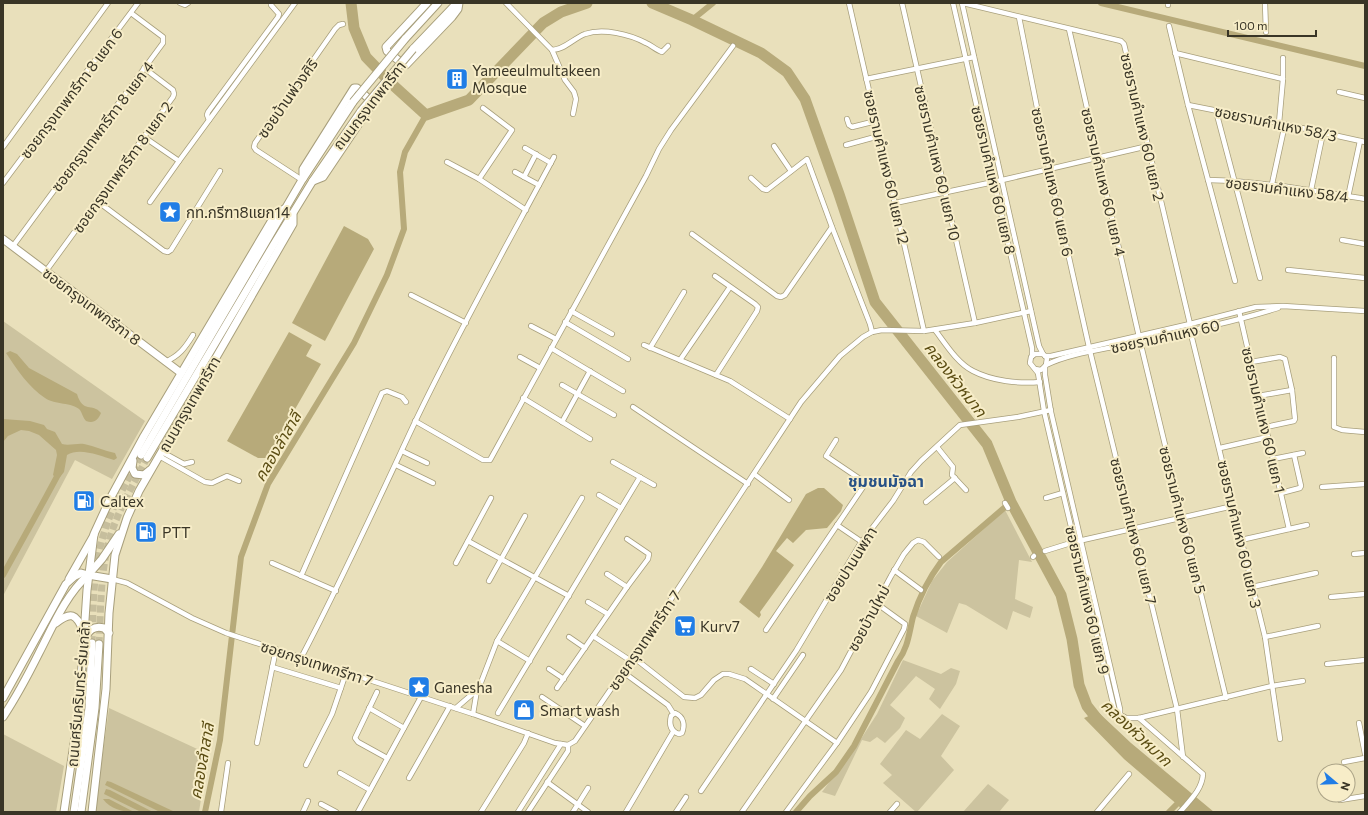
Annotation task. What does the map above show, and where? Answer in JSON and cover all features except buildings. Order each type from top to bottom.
[{"type":"main road","points":[[427,3],[386,47],[387,51],[404,65],[406,65],[452,17],[458,9],[458,3]]},
{"type":"main road","name":"ถนนกรุงเทพกรีฑา","points":[[141,455],[284,209],[353,102],[405,39],[438,3]]},
{"type":"main road","name":"ถนนกรุงเทพกรีฑา","points":[[88,575],[94,534],[111,497],[141,455],[293,215],[312,182],[361,111],[412,49],[458,3]]},
{"type":"main road","points":[[303,179],[303,168],[317,144],[354,88],[357,88],[370,100],[372,104],[323,177],[312,182]]},
{"type":"main road","name":"ถนนกรุงเทพกรีฑา","points":[[141,455],[181,373],[275,215],[284,209]]},
{"type":"main road","name":"ถนนกรุงเทพกรีฑา","points":[[112,579],[115,556],[124,528],[139,491],[293,224],[293,215]]},
{"type":"main road","name":"ซอยกรุงเทพกรีฑา 8","points":[[3,239],[181,373]]},
{"type":"main road","points":[[141,455],[132,468],[135,474],[144,475],[155,463]]},
{"type":"main road","points":[[3,717],[73,591],[102,559],[124,528]]},
{"type":"main road","points":[[3,698],[94,534]]},
{"type":"main road","points":[[66,584],[77,574],[84,573],[112,579]]},
{"type":"main road","name":"ถนนศรีนครินทร์-ร่มเกล้า","points":[[64,812],[79,709],[83,630],[88,575]]},
{"type":"main road","name":"ถนนศรีนครินทร์-ร่มเกล้า","points":[[92,812],[106,689],[112,579]]},
{"type":"main road","points":[[53,626],[65,616],[71,615],[76,618],[83,630]]},
{"type":"main road","points":[[83,640],[88,632],[95,628],[104,628],[109,632]]},
{"type":"main road","name":"ถนนศรีนครินทร์-ร่มเกล้า","points":[[74,812],[95,644],[95,708],[81,812]]},
{"type":"street","points":[[3,147],[108,3]]},
{"type":"street","name":"ซอยกรุงเทพกรีฑา 8 แยก 6","points":[[3,183],[138,3]]},
{"type":"street","points":[[180,3],[185,5],[188,3]]},
{"type":"street","points":[[209,120],[207,115],[208,112],[280,14],[271,5],[271,3]]},
{"type":"street","points":[[150,202],[295,3]]},
{"type":"street","points":[[506,3],[552,50],[565,80],[574,92],[576,99],[573,114]]},
{"type":"street","name":"ซอยรามคำแหง 60 แยก 12","points":[[849,3],[924,331]]},
{"type":"street","name":"ซอยรามคำแหง 60 แยก 10","points":[[902,3],[974,323]]},
{"type":"street","name":"ซอยรามคำแหง 60 แยก 8","points":[[953,3],[1032,348],[1031,357]]},
{"type":"street","name":"ซอยรามคำแหง 60 แยก 8","points":[[963,3],[1039,346],[1044,355]]},
{"type":"street","name":"ซอยรามคำแหง 60 แยก 2","points":[[963,3],[1121,41],[1124,44],[1190,324],[1190,330]]},
{"type":"street","points":[[1265,3],[1266,32]]},
{"type":"street","name":"ซอยกรุงเทพกรีฑา 8 แยก 4","points":[[13,246],[163,43],[163,37],[131,13]]},
{"type":"street","name":"ซอยรามคำแหง 60 แยก 6","points":[[1019,16],[1049,168],[1090,349]]},
{"type":"street","name":"ซอยบ้านพ่วงศิริ","points":[[303,179],[256,150],[254,147],[255,143],[335,29],[343,24]]},
{"type":"street","points":[[1169,26],[1188,105],[1235,281]]},
{"type":"street","name":"ซอยรามคำแหง 60 แยก 4","points":[[1069,29],[1140,335],[1140,341]]},
{"type":"street","points":[[552,50],[557,50],[585,34],[595,32],[608,32],[629,36],[645,42],[662,52],[668,46]]},
{"type":"street","points":[[416,421],[483,460],[490,460],[664,140],[683,112],[733,46]]},
{"type":"street","points":[[1175,53],[1283,79]]},
{"type":"street","points":[[866,79],[974,57]]},
{"type":"street","points":[[1278,123],[1283,79],[1283,58]]},
{"type":"street","name":"ซอยกรุงเทพกรีฑา 8 แยก 2","points":[[46,272],[173,97],[173,90],[144,68]]},
{"type":"street","points":[[1339,92],[1365,98]]},
{"type":"street","name":"ซอยรามคำแหง 58/3","points":[[1188,105],[1362,141]]},
{"type":"street","points":[[479,179],[512,130],[483,108]]},
{"type":"street","points":[[1216,111],[1260,278]]},
{"type":"street","points":[[980,120],[988,118]]},
{"type":"street","points":[[847,119],[848,125],[852,128],[876,121]]},
{"type":"street","points":[[1272,184],[1285,124]]},
{"type":"street","points":[[1311,190],[1323,133]]},
{"type":"street","points":[[846,145],[879,136]]},
{"type":"street","points":[[144,137],[179,162]]},
{"type":"street","points":[[1348,197],[1362,141]]},
{"type":"street","points":[[774,146],[791,171]]},
{"type":"street","points":[[895,203],[994,182],[1148,146]]},
{"type":"street","points":[[525,148],[551,163]]},
{"type":"street","points":[[524,177],[536,154]]},
{"type":"street","points":[[301,658],[336,591],[416,421],[554,157]]},
{"type":"street","points":[[751,178],[763,189],[767,190],[807,159],[872,332]]},
{"type":"street","points":[[447,162],[479,179],[526,210]]},
{"type":"street","points":[[97,201],[164,251],[168,252],[171,250],[220,171]]},
{"type":"street","points":[[515,172],[539,186]]},
{"type":"street","name":"ซอยรามคำแหง 58/4","points":[[1208,180],[1272,184],[1365,199]]},
{"type":"street","points":[[692,234],[777,296],[781,297],[785,295],[832,227]]},
{"type":"street","points":[[1342,240],[1365,244]]},
{"type":"street","points":[[1010,250],[1017,248]]},
{"type":"street","points":[[1288,270],[1365,278]]},
{"type":"street","points":[[715,276],[756,304],[758,307],[757,311],[716,375]]},
{"type":"street","points":[[680,360],[730,287]]},
{"type":"street","points":[[650,348],[684,292]]},
{"type":"street","points":[[411,295],[466,323]]},
{"type":"street","name":"ซอยรามคำแหง 60","points":[[1031,357],[1038,353],[1044,355],[1140,341],[1241,320],[1283,306]]},
{"type":"street","name":"ซอยรามคำแหง 60","points":[[1035,369],[1041,370],[1055,361],[1090,349],[1140,335],[1256,307],[1283,306],[1365,311]]},
{"type":"street","points":[[571,311],[612,334]]},
{"type":"street","name":"ซอยกรุงเทพกรีฑา 7","points":[[112,579],[127,583],[192,618],[226,633],[450,706],[560,744],[568,745],[575,741],[632,659],[801,402],[840,356],[872,332],[882,330],[935,330],[1031,311]]},
{"type":"street","name":"ซอยรามคำแหง 60 แยก 1","points":[[1239,311],[1289,529]]},
{"type":"street","points":[[565,322],[628,359]]},
{"type":"street","points":[[531,326],[556,339]]},
{"type":"street","points":[[935,330],[954,355],[972,371],[995,379],[1030,383],[1040,382]]},
{"type":"street","name":"ซอยรามคำแหง 60 แยก 3","points":[[1190,330],[1220,448],[1264,637],[1280,740]]},
{"type":"street","points":[[165,362],[173,359],[181,352],[193,335]]},
{"type":"street","name":"ซอยรามคำแหง 60 แยก 5","points":[[1140,341],[1226,698]]},
{"type":"street","points":[[644,345],[730,381],[790,419]]},
{"type":"street","points":[[551,348],[623,391]]},
{"type":"street","name":"ซอยรามคำแหง 60 แยก 7","points":[[1090,349],[1177,710],[1183,757]]},
{"type":"street","points":[[1044,355],[1047,361],[1046,366]]},
{"type":"street","points":[[520,357],[540,368]]},
{"type":"street","points":[[1031,357],[1031,365],[1035,369]]},
{"type":"street","points":[[1251,362],[1283,357],[1285,359],[1292,390],[1295,419],[1294,421],[1266,427]]},
{"type":"street","points":[[1334,358],[1334,427],[1342,430],[1365,432]]},
{"type":"street","name":"ซอยรามคำแหง 60 แยก 9","points":[[1046,366],[1045,375],[1051,410],[1120,709],[1120,715]]},
{"type":"street","name":"ซอยรามคำแหง 60 แยก 9","points":[[1035,369],[1038,373],[1044,411],[1115,712],[1120,715]]},
{"type":"street","points":[[562,422],[590,371]]},
{"type":"street","points":[[562,385],[614,415]]},
{"type":"street","points":[[1258,396],[1292,390]]},
{"type":"street","points":[[301,576],[382,393],[387,391],[402,397],[406,402]]},
{"type":"street","points":[[523,398],[590,440]]},
{"type":"street","points":[[633,407],[748,484]]},
{"type":"street","name":"ซอยปานนพภา","points":[[700,791],[774,684],[816,619],[862,542],[893,502],[911,472],[921,461],[960,425],[1051,410]]},
{"type":"street","points":[[1220,448],[1268,437]]},
{"type":"street","points":[[766,630],[838,525],[864,484],[863,481],[826,456],[836,440]]},
{"type":"street","points":[[937,447],[953,467],[952,475],[966,490]]},
{"type":"street","points":[[402,451],[427,463]]},
{"type":"street","points":[[1273,459],[1303,453]]},
{"type":"street","points":[[160,454],[184,464],[192,462]]},
{"type":"street","points":[[160,454],[205,482],[212,483],[227,476],[239,481]]},
{"type":"street","points":[[1281,493],[1300,488],[1301,486],[1294,455]]},
{"type":"street","points":[[612,462],[654,485]]},
{"type":"street","points":[[396,465],[433,483]]},
{"type":"street","points":[[754,474],[789,500]]},
{"type":"street","points":[[498,713],[640,477]]},
{"type":"street","points":[[926,502],[955,478]]},
{"type":"street","points":[[1322,487],[1365,484]]},
{"type":"street","points":[[1046,498],[1063,494]]},
{"type":"street","points":[[599,495],[621,508]]},
{"type":"street","points":[[456,563],[491,498]]},
{"type":"street","points":[[456,708],[477,690],[480,685],[497,641],[582,498]]},
{"type":"street","points":[[1005,503],[1008,508]]},
{"type":"street","points":[[1045,551],[1081,540],[1233,506]]},
{"type":"street","points":[[489,581],[525,516]]},
{"type":"street","points":[[838,525],[862,542]]},
{"type":"street","points":[[1241,540],[1306,525]]},
{"type":"street","points":[[557,688],[649,557],[649,554],[628,539]]},
{"type":"street","name":"ซอยบ้านใหม่","points":[[742,812],[840,670],[904,554],[913,543],[918,540],[924,542],[939,557]]},
{"type":"street","points":[[468,541],[569,596]]},
{"type":"street","points":[[1354,554],[1365,554]]},
{"type":"street","points":[[272,563],[336,591]]},
{"type":"street","points":[[894,570],[921,590]]},
{"type":"street","points":[[1252,587],[1316,573]]},
{"type":"street","points":[[607,574],[627,587]]},
{"type":"street","points":[[1331,597],[1365,594]]},
{"type":"street","points":[[588,602],[608,614]]},
{"type":"street","points":[[786,812],[837,743],[871,692],[904,629],[905,624],[901,620],[876,603]]},
{"type":"street","points":[[1264,637],[1318,626]]},
{"type":"street","points":[[569,636],[585,648]]},
{"type":"street","points":[[593,636],[632,659],[684,697],[695,698],[701,695],[714,680],[723,674],[729,674],[745,679],[837,743]]},
{"type":"street","points":[[497,641],[530,662]]},
{"type":"street","points":[[257,743],[276,649]]},
{"type":"street","points":[[774,699],[803,655]]},
{"type":"street","points":[[1327,664],[1365,660]]},
{"type":"street","points":[[272,667],[341,688]]},
{"type":"street","points":[[549,669],[564,679]]},
{"type":"street","points":[[752,669],[774,684]]},
{"type":"street","points":[[623,672],[668,705],[673,713],[681,717],[684,726],[682,733],[679,734],[673,732],[670,727],[670,721],[673,713]]},
{"type":"street","points":[[306,765],[332,714],[346,673]]},
{"type":"street","points":[[1120,715],[1131,718],[1139,718],[1272,686],[1304,681]]},
{"type":"street","points":[[474,714],[477,690]]},
{"type":"street","points":[[377,692],[355,738],[358,742],[387,758]]},
{"type":"street","points":[[358,812],[421,697]]},
{"type":"street","points":[[542,697],[585,726]]},
{"type":"street","points":[[409,778],[450,706]]},
{"type":"street","points":[[369,708],[404,728]]},
{"type":"street","points":[[1139,718],[1203,774],[1196,794],[1180,812]]},
{"type":"street","points":[[1359,723],[1365,754]]},
{"type":"street","points":[[626,812],[673,732]]},
{"type":"street","points":[[482,812],[524,743],[528,733]]},
{"type":"street","points":[[518,812],[560,744]]},
{"type":"street","points":[[528,812],[568,751],[568,745]]},
{"type":"street","points":[[1344,762],[1365,758]]},
{"type":"street","points":[[221,812],[228,762]]},
{"type":"street","points":[[340,773],[370,790]]},
{"type":"street","points":[[1097,812],[1129,774]]},
{"type":"street","points":[[547,782],[588,812]]},
{"type":"street","points":[[573,812],[588,788]]},
{"type":"street","points":[[676,812],[686,797]]},
{"type":"street","points":[[303,812],[308,801]]},
{"type":"street","points":[[321,804],[336,812]]},
{"type":"street","points":[[890,812],[897,804]]},
{"type":"shaded area","points":[[344,226],[368,239],[374,249],[325,341],[292,323]]},
{"type":"shaded area","points":[[3,321],[145,421],[112,479],[75,460],[3,596]]},
{"type":"shaded area","points":[[289,332],[312,345],[306,356],[321,364],[267,458],[258,458],[227,441]]},
{"type":"shaded area","points":[[10,351],[17,354],[29,368],[77,394],[82,404],[94,408],[101,413],[99,418],[93,422],[86,421],[77,407],[54,402],[39,394],[23,377],[10,359],[6,353]]},
{"type":"shaded area","points":[[3,419],[30,421],[44,425],[47,429],[55,432],[62,444],[88,445],[115,453],[117,458],[114,460],[84,452],[72,453],[67,455],[64,472],[60,477],[55,477],[53,475],[57,455],[56,450],[39,435],[29,431],[21,430],[8,436],[3,442]]},
{"type":"shaded area","points":[[818,488],[824,488],[843,505],[841,511],[827,528],[806,530],[793,543],[787,538],[776,551],[794,565],[760,612],[761,615],[759,618],[739,602],[806,494]]},
{"type":"shaded area","points":[[1005,510],[1032,562],[1019,560],[1015,599],[1033,607],[1030,618],[1013,611],[1007,630],[966,605],[959,603],[947,633],[916,616],[932,581],[947,562]]},
{"type":"shaded area","points":[[903,660],[941,674],[951,668],[960,671],[956,684],[940,709],[929,699],[935,689],[916,676],[890,705],[905,718],[900,728],[885,743],[877,737],[870,742],[862,740],[835,796],[822,792],[859,742],[877,714]]},
{"type":"shaded area","points":[[109,708],[208,754],[199,812],[95,812]]},
{"type":"shaded area","points":[[1098,712],[1131,743],[1214,812],[1182,812],[1179,806],[1124,759],[1084,718]]},
{"type":"shaded area","points":[[942,714],[960,726],[941,756],[954,770],[916,812],[883,783],[892,775],[880,764],[906,730],[920,739]]},
{"type":"shaded area","points":[[3,734],[64,766],[56,812],[3,812]]},
{"type":"shaded area","points":[[107,781],[175,812],[160,812],[105,785]]},
{"type":"shaded area","points":[[988,784],[1009,800],[999,812],[963,812]]},
{"type":"shaded area","points":[[106,789],[153,812],[141,812],[104,794]]},
{"type":"shaded area","points":[[103,799],[109,799],[134,812],[117,809],[109,805]]},
{"type":"waterway","name":"คลองหัวหมาก","points":[[351,3],[354,28],[366,57],[394,86],[426,115],[469,100],[543,23],[561,12],[587,3]]},
{"type":"waterway","name":"คลองหัวหมาก","points":[[652,3],[692,20],[761,53],[787,72],[805,99],[875,302],[987,444],[1011,502],[1061,595],[1072,639],[1079,685],[1087,706],[1102,725]]},
{"type":"waterway","points":[[692,20],[713,3]]},
{"type":"waterway","points":[[1101,3],[1365,66]]},
{"type":"waterway","name":"คลองลำสาลี","points":[[205,812],[220,740],[241,557],[268,484],[354,343],[387,275],[404,229],[400,172],[405,152],[426,115]]},
{"type":"waterway","points":[[3,575],[60,471]]},
{"type":"waterway","points":[[796,812],[810,796],[836,772],[854,746],[904,651],[918,603],[928,581],[941,562],[1011,502]]},
{"type":"waterway","points":[[1169,812],[1182,799]]},
{"type":"tunnel","points":[[92,643],[94,588],[100,546],[111,513],[141,455]]},
{"type":"tunnel","points":[[99,644],[103,574],[107,547],[119,514],[147,458]]},
{"type":"place","name":"Yameeulmultakeen Mosque","points":[[457,79]]},
{"type":"place","name":"กท.กรีฑา8แยก14","points":[[170,212]]},
{"type":"place","name":"Caltex","points":[[84,501]]},
{"type":"place","name":"PTT","points":[[146,532]]},
{"type":"place","name":"Kurv7","points":[[685,626]]},
{"type":"place","name":"Ganesha","points":[[419,687]]},
{"type":"place","name":"Smart wash","points":[[524,710]]},
{"type":"district","name":"ชุมชนมัจฉา","points":[[886,480]]}]
